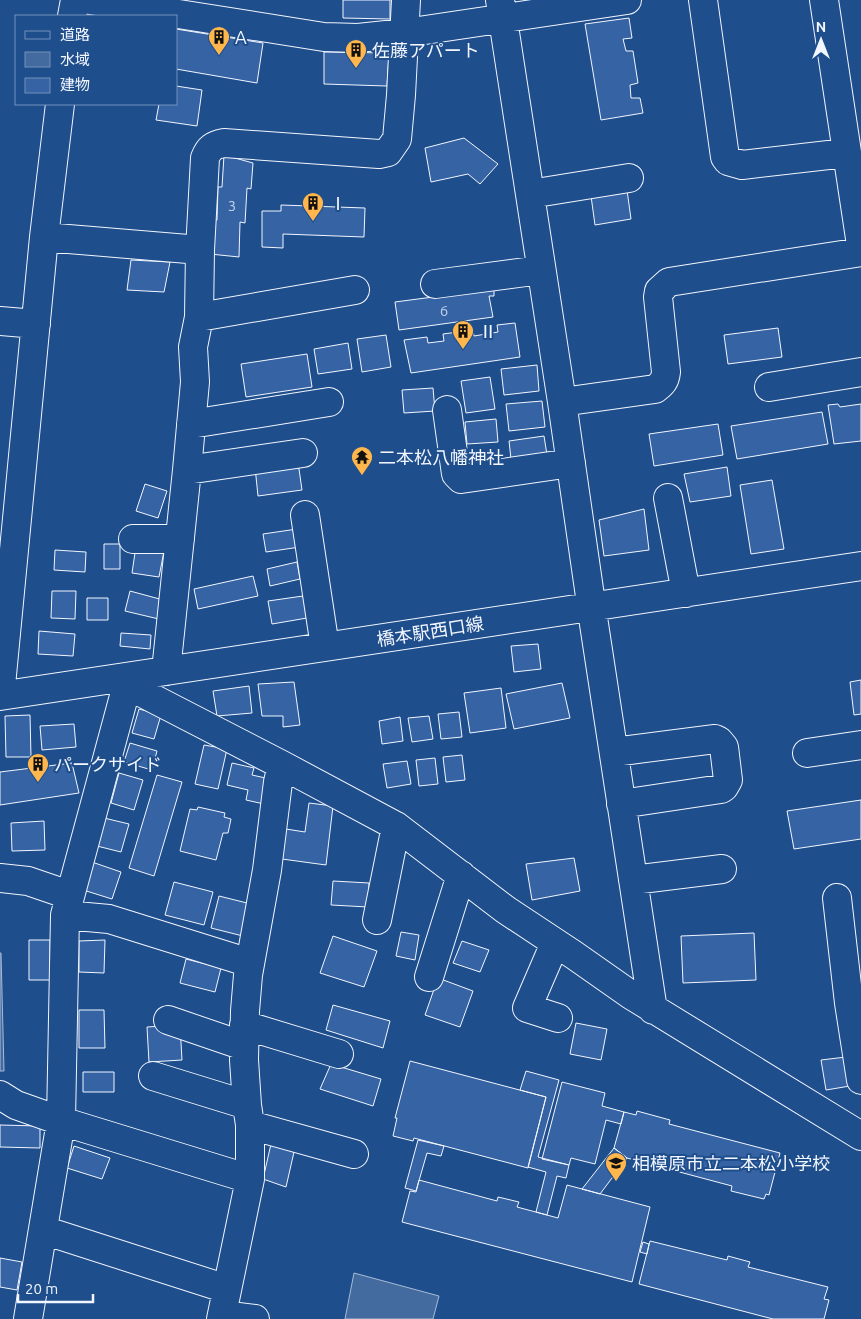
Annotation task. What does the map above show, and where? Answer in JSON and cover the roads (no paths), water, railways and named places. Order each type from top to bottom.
[{"type":"street","points":[[72,15],[75,0]]},
{"type":"street","points":[[90,0],[240,11],[324,37],[358,38],[405,33],[501,9],[627,0]]},
{"type":"street","points":[[166,671],[192,424],[195,382],[192,347],[199,317],[200,250],[205,158],[208,150],[214,145],[224,143],[379,154],[388,152],[394,146],[397,139],[406,0]]},
{"type":"street","points":[[703,0],[725,157],[728,161],[742,166],[846,152]]},
{"type":"street","points":[[824,0],[861,245]]},
{"type":"street","points":[[501,9],[653,1010]]},
{"type":"street","points":[[0,696],[44,237],[60,105]]},
{"type":"street","points":[[530,194],[629,178]]},
{"type":"street","points":[[44,237],[200,250]]},
{"type":"street","points":[[562,402],[655,390],[662,385],[666,372],[658,298],[659,291],[669,282],[861,252]]},
{"type":"street","points":[[435,284],[541,270]]},
{"type":"street","points":[[199,317],[355,290]]},
{"type":"street","points":[[0,321],[36,324]]},
{"type":"street","points":[[769,387],[861,372]]},
{"type":"street","points":[[192,424],[329,402]]},
{"type":"street","points":[[447,410],[456,474],[461,479],[571,463]]},
{"type":"street","points":[[187,470],[303,453]]},
{"type":"street","points":[[668,498],[686,593]]},
{"type":"street","points":[[305,515],[325,647]]},
{"type":"street","points":[[133,539],[180,539]]},
{"type":"street","name":"橋本駅西口線","points":[[0,696],[126,681],[166,671],[861,566]]},
{"type":"street","points":[[28,1319],[60,1121],[67,905],[126,681],[396,826],[506,910],[653,1010],[861,1136]]},
{"type":"street","points":[[614,752],[715,739],[719,740],[724,747],[728,780],[721,789],[621,804]]},
{"type":"street","points":[[807,753],[861,745]]},
{"type":"street","points":[[224,1308],[250,1179],[244,1035],[250,963],[267,870],[278,782],[282,765]]},
{"type":"street","points":[[377,920],[396,826]]},
{"type":"street","points":[[633,880],[722,869]]},
{"type":"street","points":[[429,977],[461,875]]},
{"type":"street","points":[[0,878],[28,881],[67,905],[250,963]]},
{"type":"street","points":[[837,898],[855,1002],[861,1080]]},
{"type":"street","points":[[555,943],[516,1005],[558,1018]]},
{"type":"street","points":[[168,1020],[339,1054]]},
{"type":"street","points":[[153,1076],[248,1115],[354,1154]]},
{"type":"street","points":[[0,1095],[16,1105],[60,1121],[250,1179]]},
{"type":"street","points":[[43,1230],[224,1308],[255,1319]]},
{"type":"water","points":[[1,953],[4,1071],[0,1071]]},
{"type":"water","points":[[354,1273],[439,1296],[433,1319],[345,1319]]},
{"type":"place","name":"A","points":[[219,56]]},
{"type":"place","name":"佐藤アパート","points":[[356,69]]},
{"type":"place","name":"Ⅰ","points":[[313,222]]},
{"type":"place","name":"Ⅱ","points":[[463,350]]},
{"type":"place","name":"二本松八幡神社","points":[[362,476]]},
{"type":"place","name":"パークサイド","points":[[38,783]]},
{"type":"place","name":"相模原市立二本松小学校","points":[[616,1182]]}]
